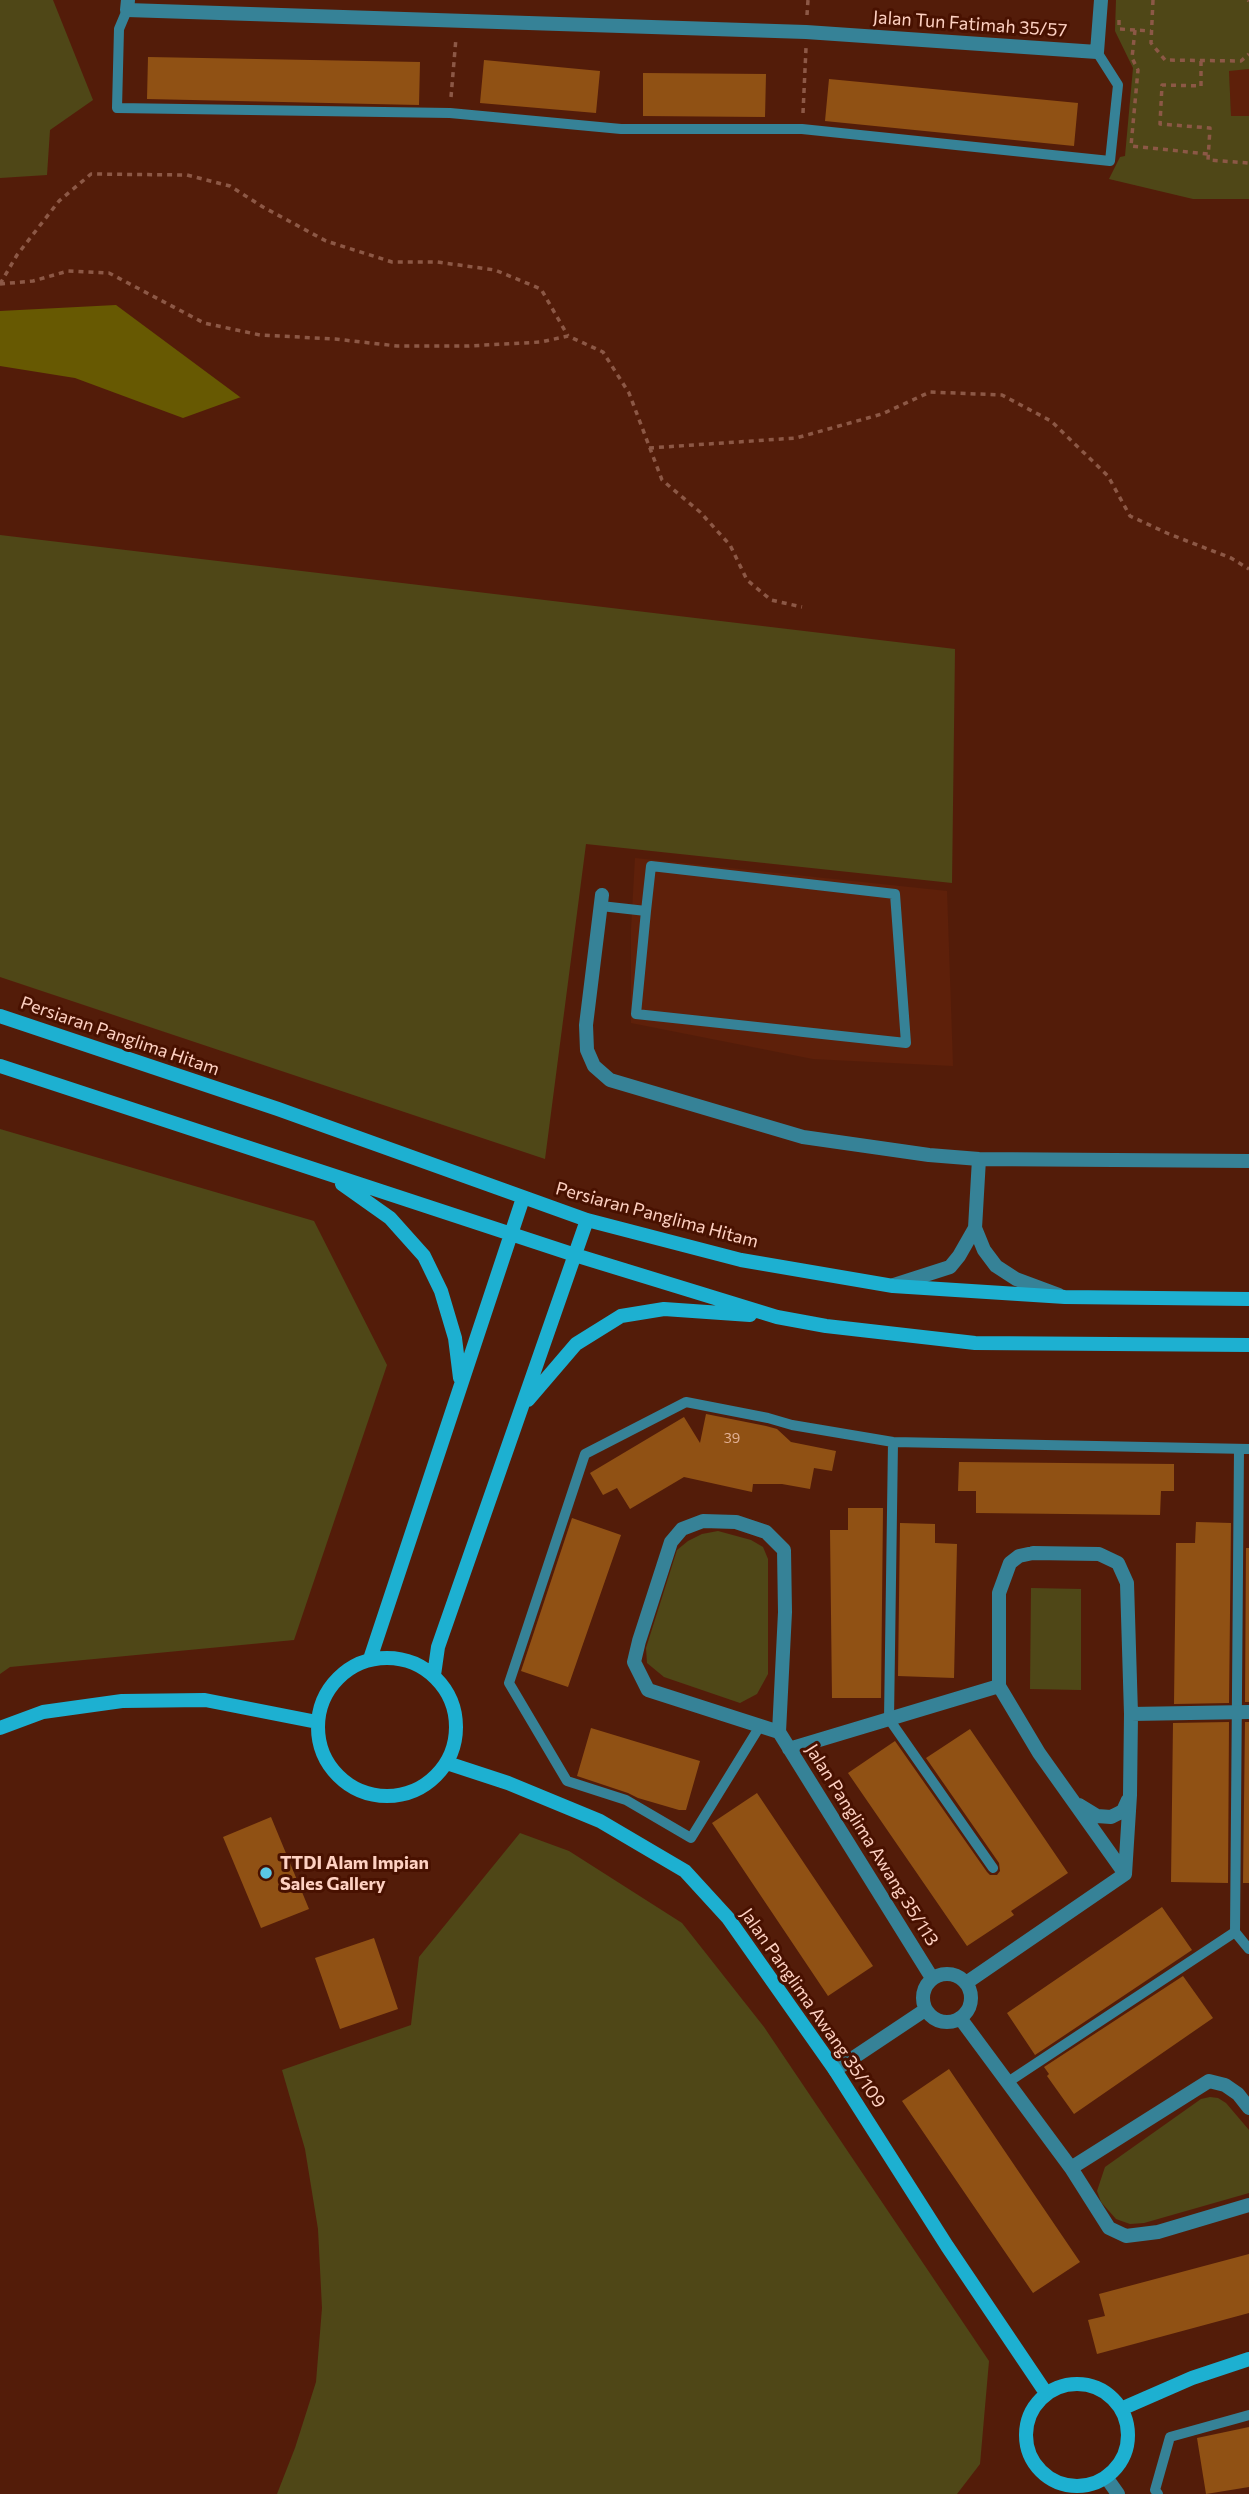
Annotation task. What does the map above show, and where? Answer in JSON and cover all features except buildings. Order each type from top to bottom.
[{"type":"main road","name":"Persiaran Panglima Hitam","points":[[0,1016],[278,1110],[587,1220],[741,1260],[893,1286],[1065,1297],[1249,1299]]},
{"type":"main road","points":[[0,1066],[575,1255],[777,1317]]},
{"type":"main road","points":[[328,1174],[390,1218],[424,1256],[445,1303],[455,1338],[461,1383]]},
{"type":"main road","points":[[370,1659],[523,1198]]},
{"type":"main road","points":[[434,1675],[438,1647],[587,1220]]},
{"type":"main road","points":[[523,1406],[576,1344],[621,1316],[664,1309],[777,1317],[826,1326],[975,1343],[1249,1345]]},
{"type":"main road","points":[[393,1657],[415,1663],[434,1675],[449,1694],[456,1717],[456,1740],[447,1763],[432,1781],[411,1793],[387,1797],[364,1793],[343,1781],[328,1765],[319,1744],[317,1722],[322,1701],[333,1682],[350,1668],[370,1659],[393,1657]]},
{"type":"main road","points":[[0,1728],[43,1712],[122,1701],[205,1700],[317,1722]]},
{"type":"main road","name":"Jalan Panglima Awang 35/109","points":[[447,1763],[508,1783],[600,1821],[685,1871],[728,1918],[835,2070],[947,2246],[1046,2393]]},
{"type":"main road","points":[[1121,2409],[1192,2378],[1249,2359]]},
{"type":"main road","points":[[1067,2384],[1085,2384],[1101,2390],[1115,2400],[1129,2432],[1126,2450],[1119,2465],[1106,2477],[1091,2484],[1075,2486],[1059,2483],[1045,2474],[1034,2462],[1027,2447],[1026,2431],[1029,2415],[1046,2393],[1067,2384]]},
{"type":"street","points":[[1097,52],[1101,0]]},
{"type":"street","name":"Jalan Tun Fatimah 35/57","points":[[127,5],[806,32],[1097,52]]},
{"type":"street","points":[[601,901],[586,1025],[587,1050],[594,1066],[610,1080],[803,1137],[929,1155],[979,1159],[1249,1161]]},
{"type":"street","points":[[979,1159],[975,1228],[984,1250],[996,1266],[1016,1279],[1065,1297]]},
{"type":"street","points":[[893,1286],[950,1267],[975,1228]]},
{"type":"street","points":[[704,1521],[736,1522],[766,1532],[784,1550],[785,1612],[779,1732],[760,1726],[648,1690],[634,1662],[671,1542],[682,1529],[704,1521]]},
{"type":"street","points":[[1033,1553],[1099,1555],[1118,1563],[1127,1583],[1131,1714],[1125,1874],[1039,1753],[999,1686],[999,1592],[1010,1563],[1019,1556],[1033,1553]]},
{"type":"street","points":[[789,1749],[999,1686]]},
{"type":"street","points":[[1131,1714],[1243,1712]]},
{"type":"street","name":"Jalan Panglima Awang 35/113","points":[[779,1732],[932,1978]]},
{"type":"street","points":[[1076,1804],[1097,1816],[1111,1817],[1123,1811],[1130,1795]]},
{"type":"street","points":[[966,1983],[1125,1874]]},
{"type":"street","points":[[946,1973],[961,1978],[966,1983],[971,1998],[970,2006],[960,2018],[953,2022],[937,2020],[925,2010],[922,2003],[923,1989],[932,1978],[946,1973]]},
{"type":"street","points":[[835,2070],[925,2010]]},
{"type":"street","points":[[960,2018],[1071,2168],[1109,2228],[1126,2235],[1158,2232],[1249,2206]]},
{"type":"street","points":[[1071,2168],[1209,2081],[1225,2085],[1238,2094],[1249,2108]]},
{"type":"street","points":[[1106,2477],[1118,2494]]},
{"type":"lane","points":[[127,5],[119,29],[117,108],[450,113],[621,129],[802,129],[1110,161],[1118,85],[1097,52]]},
{"type":"lane","points":[[651,866],[895,894],[906,1043],[636,1014],[646,911],[651,866]]},
{"type":"lane","points":[[601,901],[646,911]]},
{"type":"lane","points":[[760,1726],[691,1838],[626,1800],[567,1781],[509,1683],[585,1454],[686,1402],[792,1425],[893,1442],[1244,1449],[1243,1712],[1235,1932],[1249,1949]]},
{"type":"lane","points":[[893,1442],[890,1719],[993,1868]]},
{"type":"lane","points":[[1009,2082],[1235,1932]]},
{"type":"lane","points":[[1158,2494],[1155,2490],[1170,2437],[1249,2414]]},
{"type":"path","points":[[1153,0],[1150,43],[1165,60],[1241,61],[1249,54]]},
{"type":"path","points":[[1119,10],[1119,29],[1151,31]]},
{"type":"path","points":[[450,113],[458,19]]},
{"type":"path","points":[[1135,30],[1132,58],[1138,70],[1131,146],[1208,153]]},
{"type":"path","points":[[802,129],[806,32]]},
{"type":"path","points":[[1201,61],[1201,86],[1162,85],[1160,124],[1210,128],[1208,160],[1249,163]]},
{"type":"path","points":[[0,284],[18,254],[59,201],[91,174],[187,175],[230,186],[326,241],[392,262],[437,262],[495,270],[541,289],[568,336],[603,352],[629,393],[662,480],[700,512],[730,545],[747,580],[771,600],[802,607]]},
{"type":"path","points":[[0,284],[33,281],[68,271],[108,272],[204,323],[260,335],[397,346],[541,342],[568,336]]},
{"type":"path","points":[[649,448],[796,438],[882,414],[930,392],[1002,395],[1051,421],[1108,475],[1130,516],[1231,558],[1249,569]]},
{"type":"shaded area","points":[[0,0],[53,0],[93,100],[50,130],[47,175],[0,178]]},
{"type":"shaded area","points":[[1116,0],[1249,0],[1249,69],[1229,71],[1231,116],[1249,116],[1249,199],[1193,199],[1109,179],[1120,157],[1125,156],[1133,68],[1115,31]]},
{"type":"shaded area","points":[[1249,69],[1249,116],[1231,116],[1229,70]]},
{"type":"shaded area","points":[[116,305],[241,397],[183,418],[75,378],[0,366],[0,311]]},
{"type":"shaded area","points":[[0,535],[955,649],[952,883],[586,844],[545,1159],[0,977]]},
{"type":"shaded area","points":[[635,858],[947,891],[953,1066],[813,1059],[631,1023],[631,930]]},
{"type":"shaded area","points":[[0,1129],[314,1221],[387,1365],[294,1640],[10,1667],[0,1674]]},
{"type":"shaded area","points":[[718,1531],[751,1540],[763,1547],[768,1559],[768,1674],[757,1694],[740,1703],[664,1677],[647,1663],[646,1648],[677,1550],[702,1534]]},
{"type":"shaded area","points":[[1031,1588],[1081,1589],[1081,1690],[1030,1689]]},
{"type":"shaded area","points":[[520,1833],[569,1851],[682,1923],[764,2027],[989,2361],[980,2464],[957,2494],[277,2494],[316,2382],[322,2308],[318,2229],[305,2149],[282,2070],[411,2025],[419,1957]]},
{"type":"shaded area","points":[[1210,2097],[1226,2103],[1249,2130],[1249,2193],[1144,2223],[1130,2224],[1116,2219],[1101,2202],[1097,2191],[1105,2167],[1201,2099]]},
{"type":"place","name":"TTDI Alam Impian Sales Gallery","points":[[266,1873]]}]
